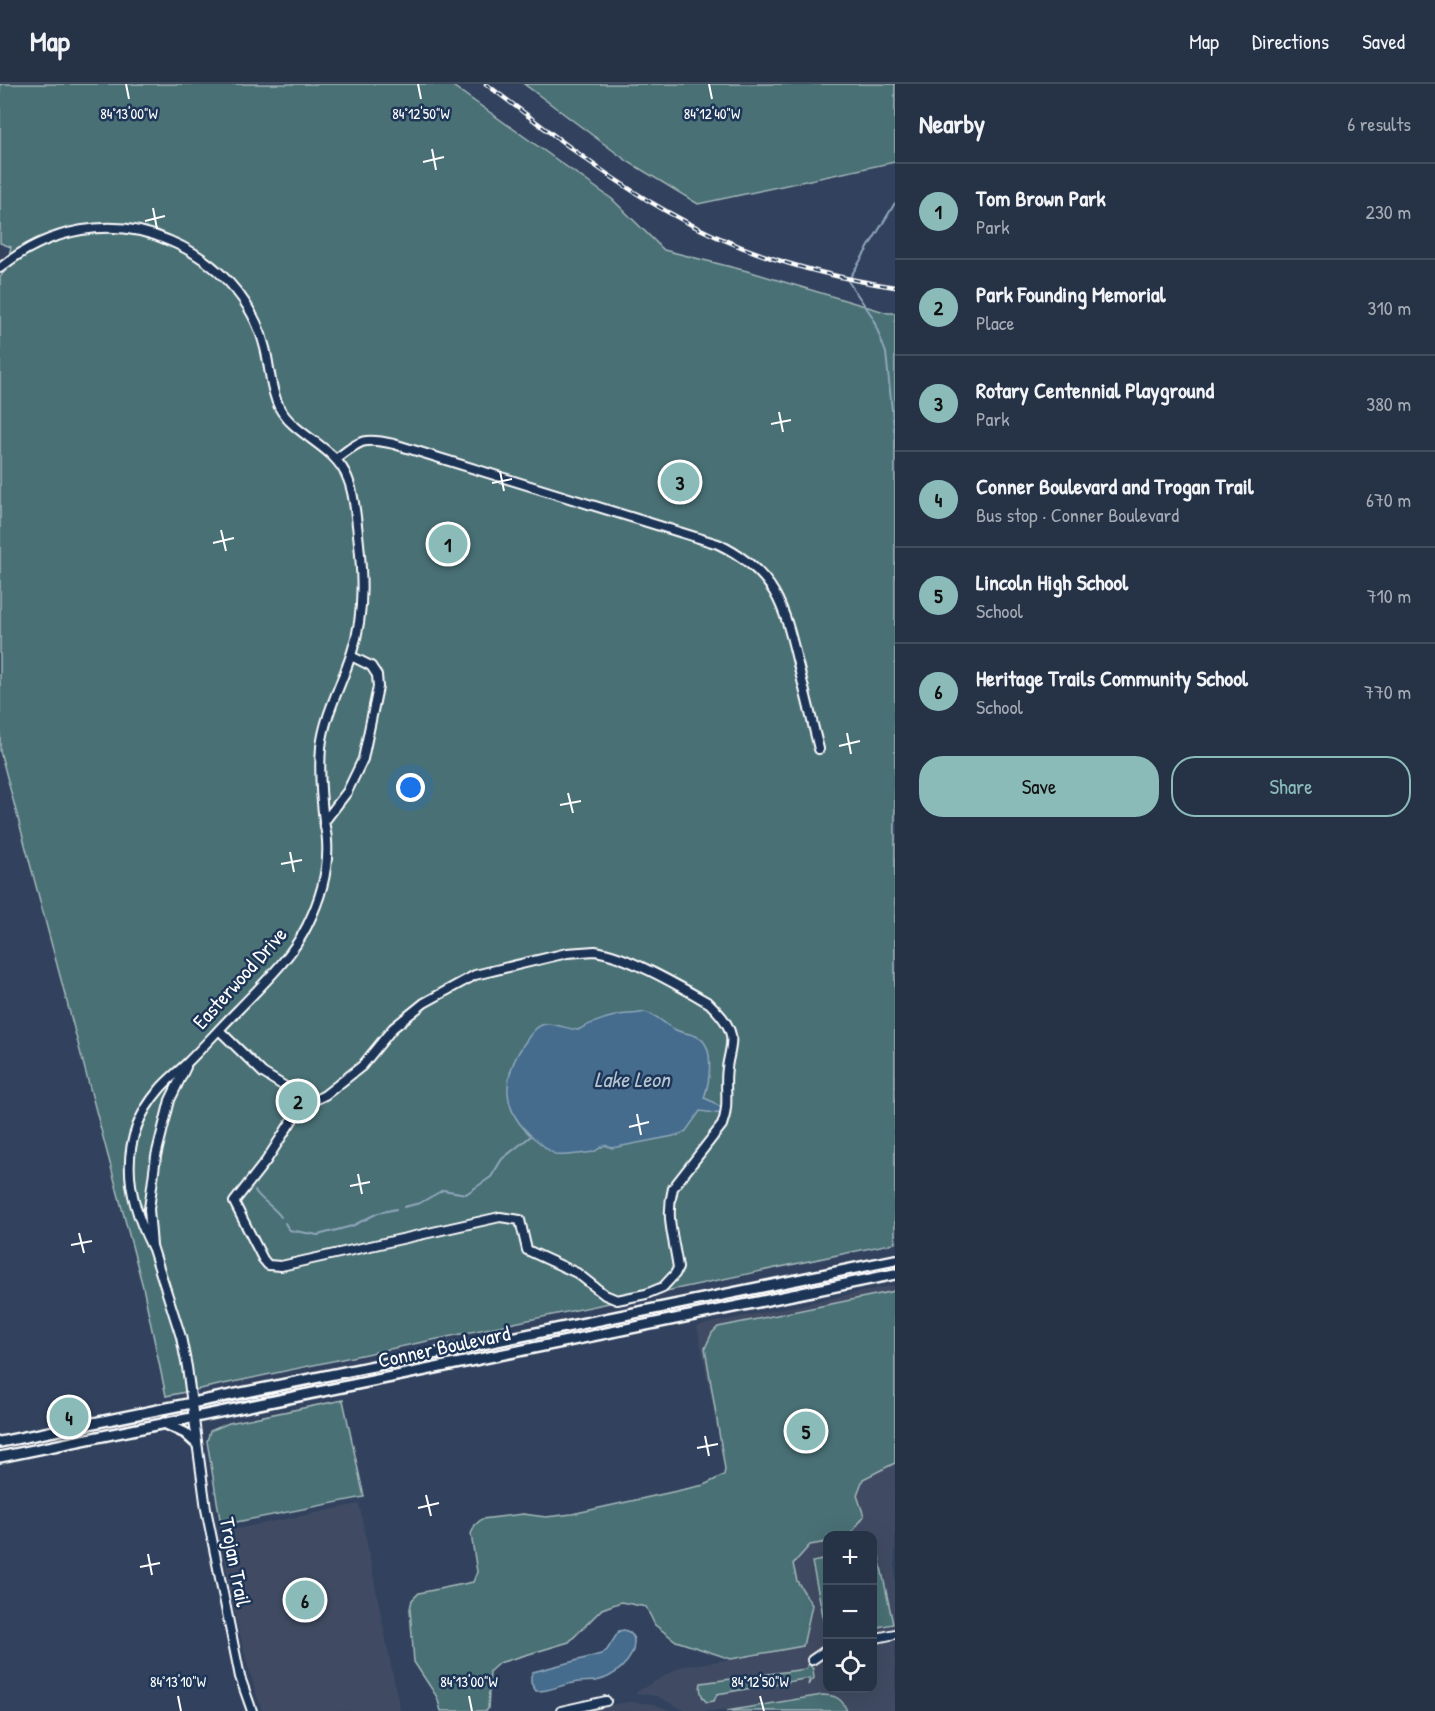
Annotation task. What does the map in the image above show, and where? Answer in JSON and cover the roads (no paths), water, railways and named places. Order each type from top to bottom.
[{"type":"main road","name":"Conner Boulevard","points":[[0,1442],[895,1260]]},
{"type":"main road","name":"Conner Boulevard","points":[[0,1456],[895,1274]]},
{"type":"main road","points":[[518,1336],[521,1350]]},
{"type":"main road","points":[[164,1423],[185,1433],[196,1443]]},
{"type":"street","name":"Easterwood Drive","points":[[0,268],[37,244],[85,229],[131,229],[177,243],[223,275],[241,296],[263,340],[272,388],[278,406],[290,421],[336,459],[351,488],[360,561],[361,616],[351,656],[324,728],[320,766],[327,861],[318,901],[296,946],[219,1030],[160,1088],[145,1108],[135,1131],[129,1173],[132,1201],[152,1247],[181,1337],[193,1417]]},
{"type":"street","points":[[336,459],[362,441],[376,440],[394,444],[701,538],[741,556],[772,586],[786,614],[819,749]]},
{"type":"street","points":[[324,822],[347,792],[363,759],[378,687],[377,675],[371,666],[351,656]]},
{"type":"street","points":[[606,952],[622,959],[709,1004],[718,1012],[730,1032],[726,1116],[722,1125],[673,1188],[669,1219],[678,1268],[675,1275],[663,1287],[617,1300],[605,1295],[577,1273],[527,1251],[520,1220],[500,1217],[281,1266],[268,1265],[234,1202],[266,1161],[303,1106],[325,1095],[362,1066],[377,1045],[411,1012],[466,978],[567,953],[606,952]]},
{"type":"street","points":[[219,1030],[264,1073],[284,1086],[303,1106]]},
{"type":"street","name":"Easterwood Drive","points":[[152,1247],[149,1209],[156,1156],[170,1100],[187,1063]]},
{"type":"street","name":"Trojan Trail","points":[[193,1417],[206,1509],[235,1655],[252,1711]]},
{"type":"street","points":[[877,1638],[895,1634]]},
{"type":"street","points":[[813,1660],[823,1651]]},
{"type":"street","points":[[561,1711],[606,1701]]},
{"type":"water","name":"Lake Leon","points":[[644,1012],[655,1016],[675,1030],[698,1037],[704,1042],[710,1066],[704,1098],[731,1113],[730,1115],[700,1111],[686,1131],[679,1135],[612,1148],[605,1145],[586,1153],[557,1155],[551,1152],[524,1128],[515,1117],[510,1105],[508,1093],[512,1067],[526,1041],[543,1024],[578,1030],[611,1017]]},
{"type":"water","points":[[624,1630],[633,1636],[634,1641],[633,1650],[621,1668],[596,1681],[576,1682],[536,1691],[531,1683],[533,1672],[601,1654],[607,1650],[619,1631]]},
{"type":"waterway","points":[[895,203],[848,281],[872,316],[886,353],[895,438]]},
{"type":"waterway","points":[[404,1207],[420,1203],[443,1190],[466,1194],[491,1177],[502,1159],[531,1136]]},
{"type":"waterway","points":[[255,1191],[281,1217]]},
{"type":"waterway","points":[[285,1223],[289,1230],[318,1235],[352,1226],[378,1213],[396,1209]]},
{"type":"railway","points":[[486,84],[619,182],[693,226],[777,260],[835,276],[895,287]]},
{"type":"place","name":"Rotary Centennial Playground","points":[[680,482]]},
{"type":"place","name":"Tom Brown Park","points":[[448,544]]},
{"type":"place","name":"Park Founding Memorial","points":[[298,1101]]},
{"type":"place","name":"Conner Boulevard and Trogan Trail","points":[[69,1417]]},
{"type":"place","name":"Lincoln High School","points":[[806,1431]]},
{"type":"place","name":"Heritage Trails Community School","points":[[305,1600]]}]
